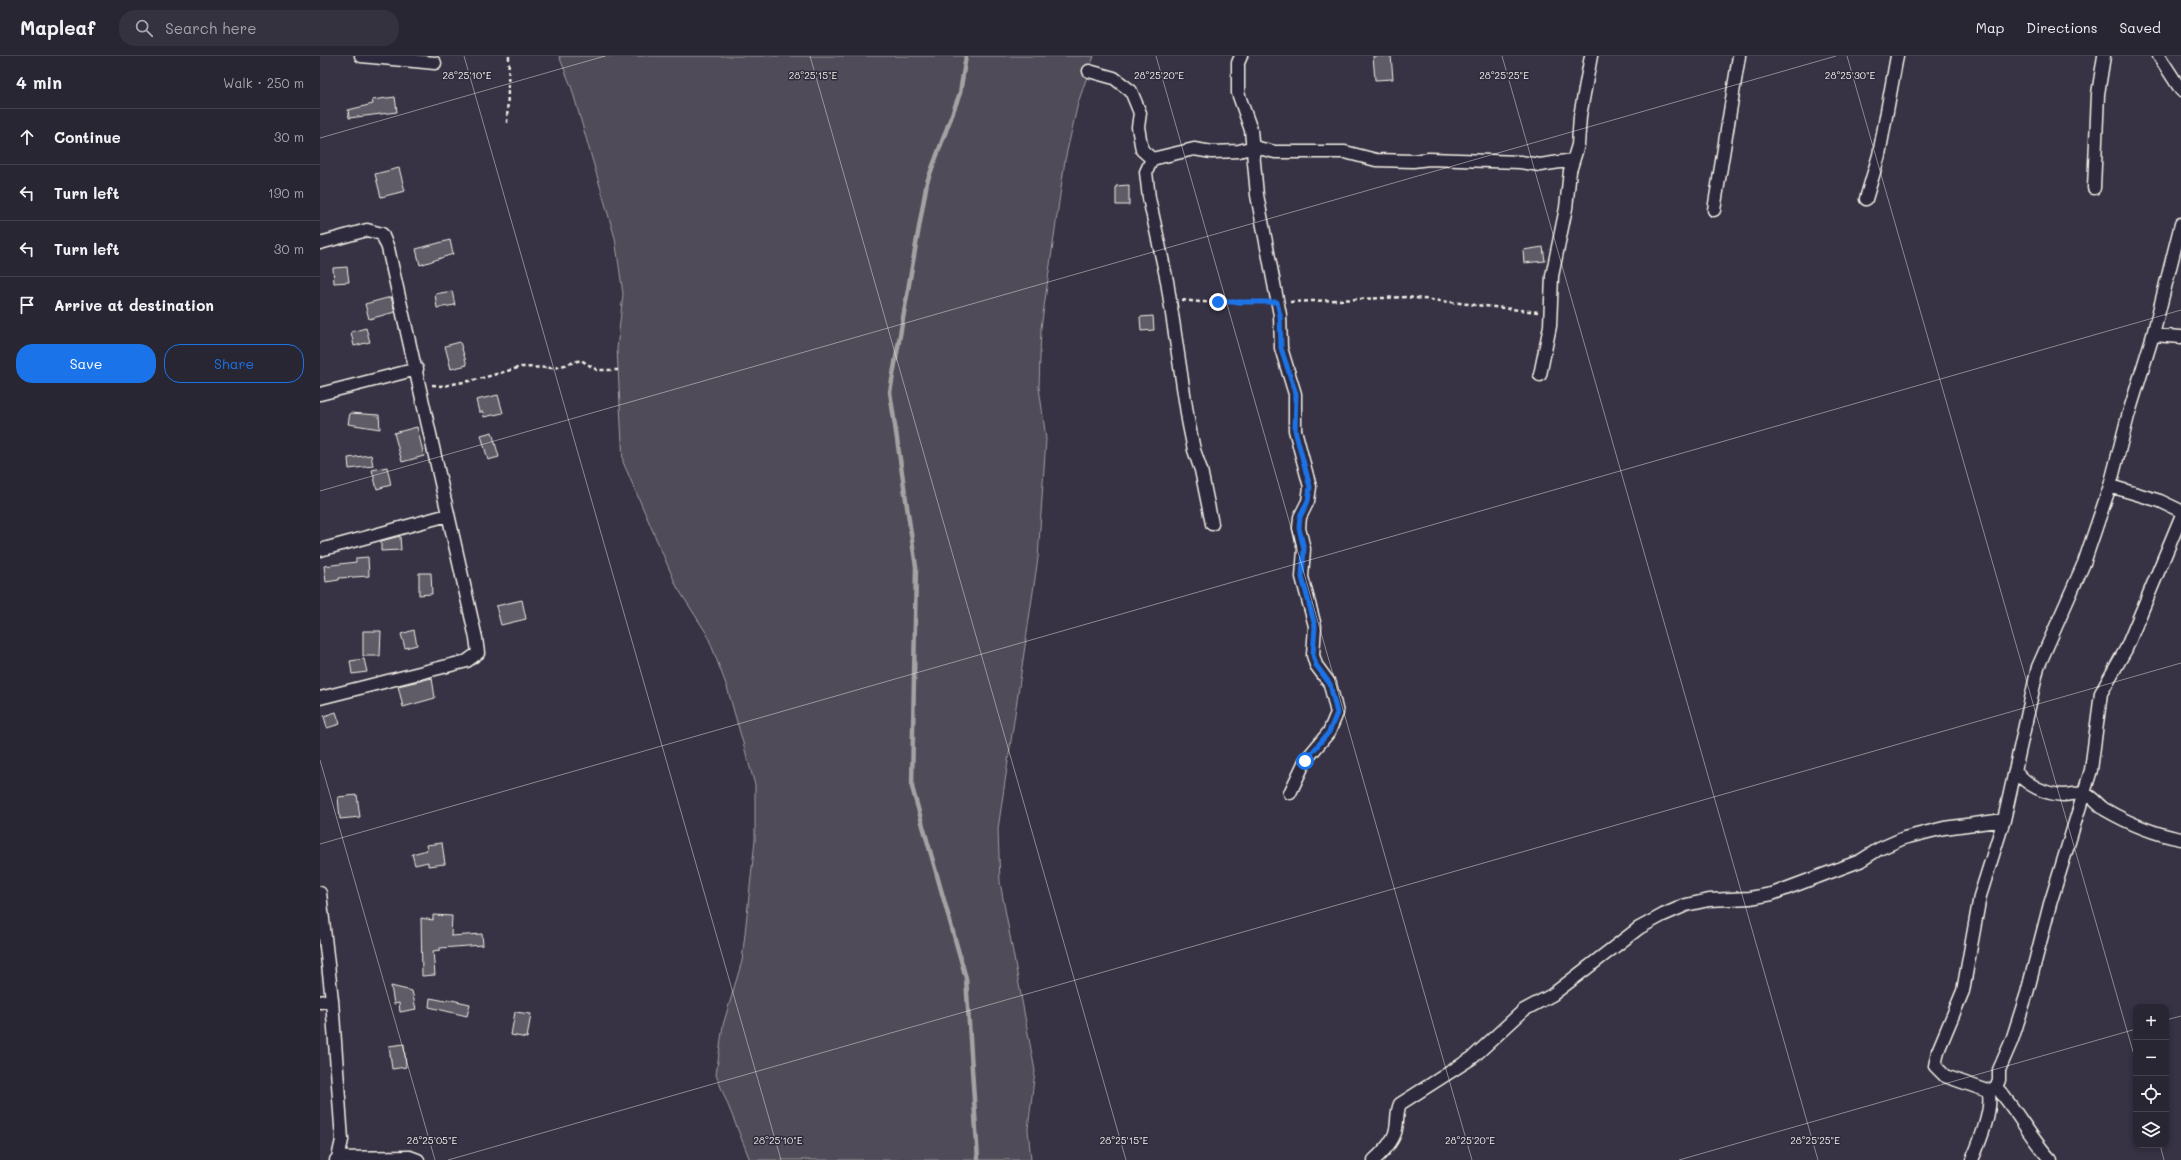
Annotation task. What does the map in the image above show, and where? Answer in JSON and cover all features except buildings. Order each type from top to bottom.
[{"type":"street","points":[[361,56],[434,63]]},
{"type":"street","points":[[1241,56],[1238,71],[1238,93],[1251,130],[1254,147],[1257,195],[1280,315],[1281,348],[1296,394],[1295,430],[1310,487],[1308,501],[1300,517],[1299,528],[1304,549],[1302,577],[1315,626],[1313,655],[1316,665],[1330,684],[1337,713],[1329,732],[1305,761],[1290,792]]},
{"type":"street","points":[[1540,375],[1550,326],[1552,276],[1566,208],[1570,171],[1578,145],[1580,116],[1591,56]]},
{"type":"street","points":[[1714,210],[1739,56]]},
{"type":"street","points":[[1866,199],[1879,155],[1897,56]]},
{"type":"street","points":[[2094,188],[2098,94],[2104,56]]},
{"type":"street","points":[[2159,56],[2181,90]]},
{"type":"street","points":[[1089,71],[1114,78],[1131,91],[1140,113],[1138,127],[1142,150],[1152,159]]},
{"type":"street","points":[[1152,159],[1194,148],[1212,152],[1239,151],[1254,147],[1275,152],[1345,152],[1376,160],[1398,161],[1429,159],[1520,162],[1540,165],[1573,160]]},
{"type":"street","points":[[1152,159],[1146,172],[1148,192],[1169,298],[1188,420],[1194,450],[1201,470],[1212,524]]},
{"type":"street","points":[[2051,1160],[2036,1144],[2007,1100],[1992,1089],[1945,1076],[1935,1066],[1938,1052],[1963,991],[1980,896],[2004,820],[2038,667],[2084,562],[2110,486],[2130,409],[2153,335],[2181,224]]},
{"type":"street","points":[[320,243],[368,230],[382,234],[388,248],[417,369],[478,653],[466,661],[320,698]]},
{"type":"street","points":[[2153,335],[2181,337]]},
{"type":"street","points":[[320,394],[417,369]]},
{"type":"street","points":[[2110,486],[2160,501],[2181,511]]},
{"type":"street","points":[[320,550],[448,515]]},
{"type":"street","points":[[1972,1160],[1979,1144],[1992,1089],[2000,1080],[1999,1070],[2012,1040],[2083,793],[2091,770],[2101,693],[2126,649],[2181,517]]},
{"type":"street","points":[[2016,771],[2024,782],[2032,786],[2062,795],[2083,793],[2093,798],[2101,807],[2151,832],[2181,839]]},
{"type":"street","points":[[1374,1160],[1384,1151],[1396,1130],[1397,1114],[1400,1104],[1472,1058],[1517,1014],[1552,995],[1639,928],[1662,915],[1686,905],[1709,900],[1750,898],[1772,894],[1860,861],[1879,848],[1904,838],[1944,828],[2004,820]]},
{"type":"street","points":[[320,893],[332,1000],[342,1140],[337,1159],[410,1157],[418,1160]]},
{"type":"street","points":[[320,1002],[332,1000]]},
{"type":"path","points":[[507,123],[509,56]]},
{"type":"path","points":[[1169,298],[1201,302],[1277,302],[1406,297],[1550,313]]},
{"type":"path","points":[[420,383],[443,386],[521,367],[555,368],[581,360],[597,370],[618,370]]},
{"type":"shaded area","points":[[559,56],[1094,56],[1078,103],[1065,160],[1041,328],[1039,387],[1046,439],[1038,558],[998,829],[1000,882],[1035,1071],[1028,1129],[1031,1160],[750,1160],[716,1075],[723,1025],[742,961],[755,840],[755,785],[727,687],[707,634],[677,587],[623,462],[617,349],[623,294],[615,238],[571,86]]},
{"type":"waterway","points":[[966,56],[960,93],[927,182],[890,392],[916,567],[912,787],[966,978],[978,1160]]},
{"type":"route","points":[[1218,302],[1277,302],[1280,315],[1279,333],[1281,348],[1296,394],[1297,410],[1295,430],[1298,446],[1307,470],[1310,487],[1308,501],[1300,517],[1299,528],[1304,549],[1302,577],[1305,594],[1312,612],[1315,626],[1313,655],[1316,665],[1330,684],[1334,693],[1337,713],[1335,721],[1329,732],[1305,761]]}]
